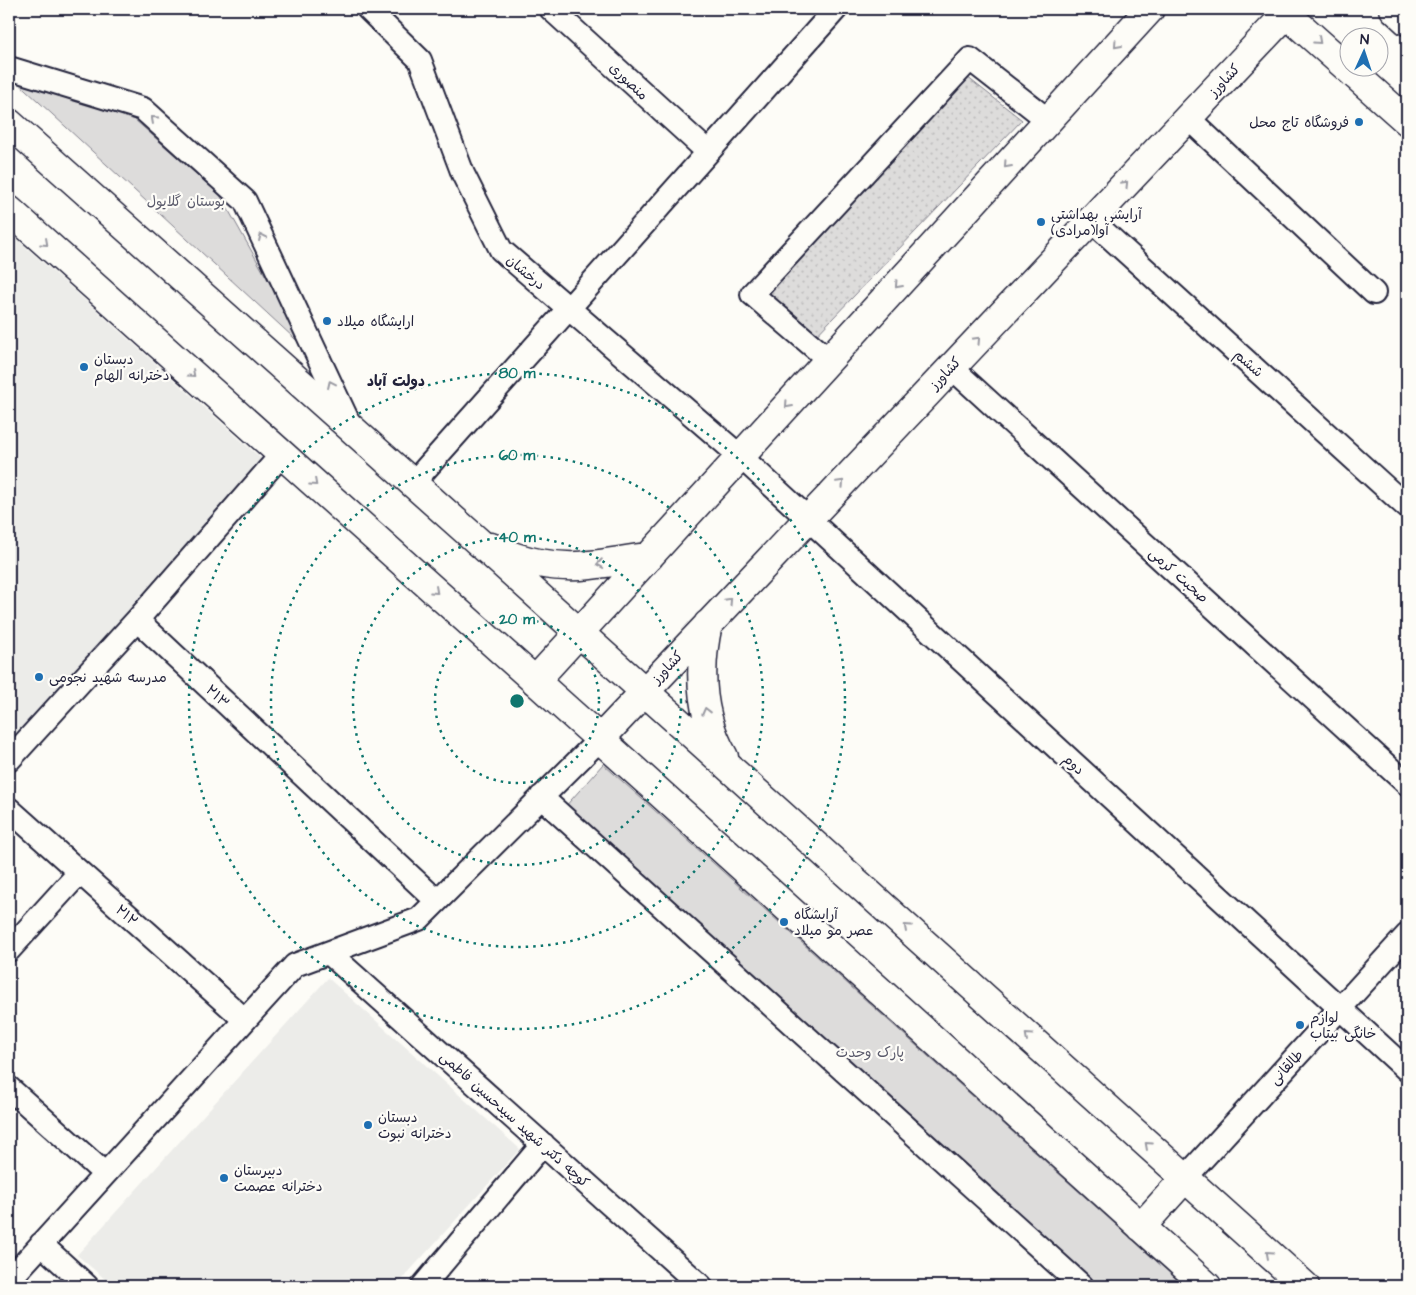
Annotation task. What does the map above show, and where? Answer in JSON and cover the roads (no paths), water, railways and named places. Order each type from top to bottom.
[{"type":"street","name":"درخشان","points":[[368,9],[420,60],[463,174],[501,250],[741,456]]},
{"type":"street","name":"منصوری","points":[[551,9],[708,152]]},
{"type":"street","points":[[413,484],[836,9]]},
{"type":"street","points":[[535,681],[1150,9]]},
{"type":"street","points":[[1394,9],[1407,21]]},
{"type":"street","points":[[1286,10],[1407,121]]},
{"type":"street","name":"کشاورز","points":[[600,739],[1188,118],[1286,10]]},
{"type":"street","points":[[829,360],[752,294],[970,59],[1048,120]]},
{"type":"street","points":[[9,68],[143,109],[245,201],[352,428]]},
{"type":"street","points":[[1188,118],[1374,294]]},
{"type":"street","points":[[9,123],[352,428],[1305,1286]]},
{"type":"street","points":[[9,210],[1207,1286]]},
{"type":"street","name":"ششم","points":[[1091,220],[1407,506]]},
{"type":"street","name":"صحبت کرمی","points":[[951,367],[1407,784]]},
{"type":"street","points":[[9,760],[137,620],[282,454]]},
{"type":"street","name":"دوم","points":[[741,456],[1407,1070]]},
{"type":"street","points":[[473,537],[517,557],[565,566],[589,566],[649,557]]},
{"type":"street","name":"۲۱۳","points":[[137,620],[437,901]]},
{"type":"street","points":[[708,624],[701,666],[705,710],[718,745],[733,771]]},
{"type":"street","points":[[9,1280],[295,965],[419,919],[600,739]]},
{"type":"street","points":[[541,798],[1082,1286]]},
{"type":"street","name":"۲۱۲","points":[[9,809],[245,1020]]},
{"type":"street","points":[[9,950],[79,873]]},
{"type":"street","name":"طالقانی","points":[[1185,1178],[1407,935]]},
{"type":"street","name":"کوچه دکتر شهید سیدحسین فاطمی","points":[[329,952],[701,1286]]},
{"type":"street","points":[[9,1088],[106,1174]]},
{"type":"street","points":[[423,1286],[543,1144]]},
{"type":"street","points":[[1141,1227],[1185,1178]]},
{"type":"street","points":[[41,1244],[87,1286]]},
{"type":"place","name":"فروشگاه تاج محل","points":[[1359,122]]},
{"type":"place","name":"آرایشی بهداشتی آوا(مرادی)","points":[[1041,222]]},
{"type":"place","name":"ارایشگاه میلاد","points":[[327,321]]},
{"type":"place","name":"دبستان دخترانه الهام","points":[[84,367]]},
{"type":"place","name":"مدرسه شهید نجومی","points":[[39,677]]},
{"type":"place","name":"آرایشگاه عصر مو میلاد","points":[[784,922]]},
{"type":"place","name":"لوازم خانگی بیتاب","points":[[1300,1025]]},
{"type":"place","name":"دبستان دخترانه نبوت","points":[[368,1125]]},
{"type":"place","name":"دبیرستان دخترانه عصمت","points":[[224,1178]]},
{"type":"district","name":"دولت آباد","points":[[396,381]]},
{"type":"park label","name":"بوستان گلایول","points":[[186,201]]},
{"type":"park label","name":"پارک وحدت","points":[[870,1052]]}]
